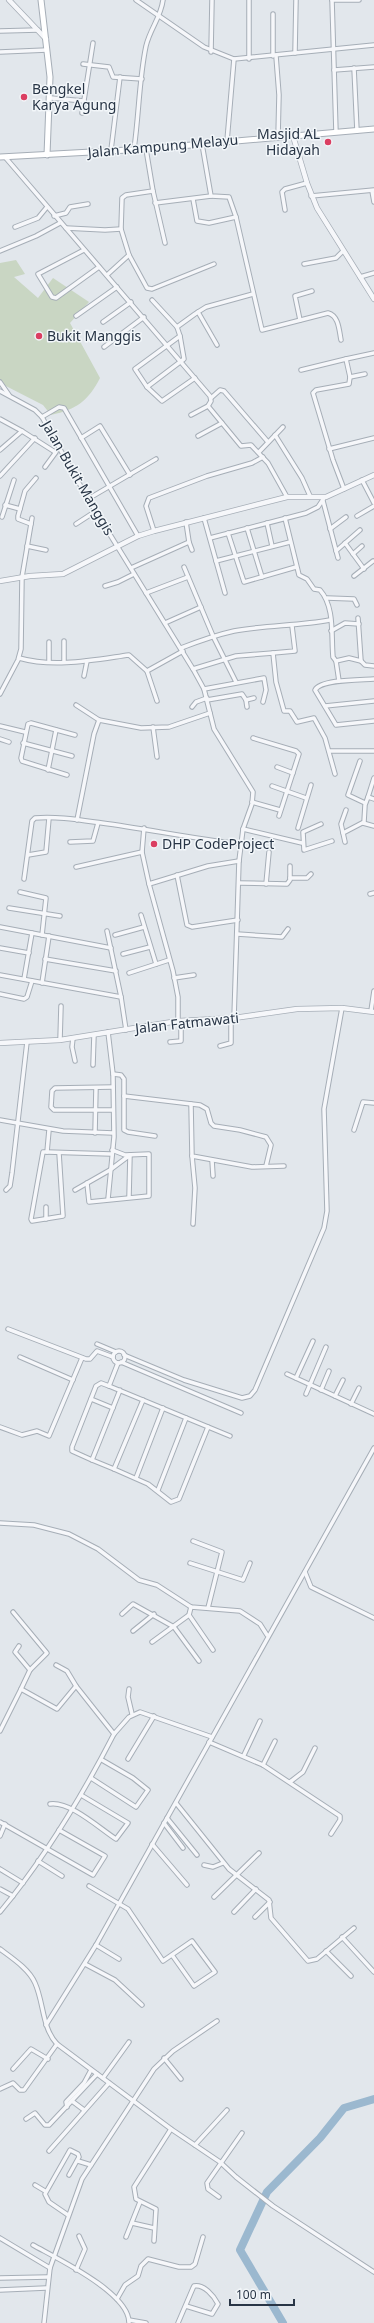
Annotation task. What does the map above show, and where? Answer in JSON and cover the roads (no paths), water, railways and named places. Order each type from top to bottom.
[{"type":"main road","points":[[41,0],[48,50],[51,98],[47,155]]},
{"type":"main road","name":"Jalan Kampung Melayu","points":[[2,157],[146,149],[374,129]]},
{"type":"street","points":[[9,0],[46,39]]},
{"type":"street","points":[[136,0],[211,52],[234,60],[374,45]]},
{"type":"street","points":[[134,149],[147,43],[154,24],[160,16],[163,0]]},
{"type":"street","points":[[211,52],[212,0]]},
{"type":"street","points":[[249,0],[250,59]]},
{"type":"street","points":[[295,53],[296,0]]},
{"type":"street","points":[[336,132],[332,0],[359,0]]},
{"type":"street","points":[[273,14],[274,56],[279,94],[278,137]]},
{"type":"street","points":[[0,31],[38,30]]},
{"type":"street","points":[[82,113],[93,43]]},
{"type":"street","points":[[0,52],[48,50]]},
{"type":"street","points":[[227,141],[234,60]]},
{"type":"street","points":[[83,64],[109,68],[112,76],[142,79]]},
{"type":"street","points":[[334,70],[374,67]]},
{"type":"street","points":[[354,68],[357,131]]},
{"type":"street","points":[[111,150],[120,77]]},
{"type":"street","points":[[51,98],[84,101]]},
{"type":"street","points":[[293,136],[311,196],[374,299]]},
{"type":"street","points":[[202,144],[211,196]]},
{"type":"street","points":[[146,149],[155,203],[165,243]]},
{"type":"street","points":[[2,157],[131,302],[211,398]]},
{"type":"street","points":[[285,210],[282,192],[285,189],[307,183]]},
{"type":"street","points":[[153,191],[123,196],[121,229],[129,255],[149,289],[214,264]]},
{"type":"street","points":[[311,196],[373,191],[374,202]]},
{"type":"street","points":[[155,203],[211,196],[229,197],[236,217],[262,330],[328,313],[332,314],[337,320],[342,340]]},
{"type":"street","points":[[193,199],[197,221],[209,223],[236,217]]},
{"type":"street","points":[[54,216],[66,213],[70,206],[88,204]]},
{"type":"street","points":[[15,227],[38,218],[47,208]]},
{"type":"street","points":[[0,251],[36,236],[60,223]]},
{"type":"street","points":[[66,228],[105,230],[121,229]]},
{"type":"street","points":[[84,250],[38,274],[52,297],[56,298],[99,267]]},
{"type":"street","points":[[304,264],[336,258],[344,251]]},
{"type":"street","points":[[107,275],[129,255]]},
{"type":"street","points":[[360,277],[374,273]]},
{"type":"street","points":[[76,316],[117,287]]},
{"type":"street","points":[[300,320],[295,296],[312,291]]},
{"type":"street","points":[[177,327],[206,307],[253,294]]},
{"type":"street","points":[[147,387],[185,357],[177,327],[152,300]]},
{"type":"street","points":[[103,322],[131,302]]},
{"type":"street","points":[[198,312],[216,346]]},
{"type":"street","points":[[104,347],[144,317]]},
{"type":"street","points":[[180,336],[167,344],[135,369],[147,387],[161,401],[195,378]]},
{"type":"street","points":[[301,370],[346,358],[374,353]]},
{"type":"street","points":[[344,489],[313,393],[316,390],[349,384],[350,377],[346,358]]},
{"type":"street","points":[[350,377],[365,374]]},
{"type":"street","name":"Jalan Bukit Manggis","points":[[0,382],[9,396],[35,410],[42,417],[88,499],[182,650],[204,689],[214,729],[251,788],[252,802]]},
{"type":"street","points":[[191,415],[208,406],[211,398],[220,390],[224,391],[268,442]]},
{"type":"street","points":[[0,391],[9,396]]},
{"type":"street","points":[[42,417],[63,406],[138,536]]},
{"type":"street","points":[[208,406],[241,446],[251,445],[259,452],[277,477],[287,497]]},
{"type":"street","points":[[0,419],[35,438],[55,452]]},
{"type":"street","points":[[198,436],[222,423]]},
{"type":"street","points":[[81,438],[100,426],[130,475]]},
{"type":"street","points":[[259,452],[284,427]]},
{"type":"street","points":[[1,448],[22,431]]},
{"type":"street","points":[[275,435],[302,478],[310,496]]},
{"type":"street","points":[[0,476],[35,438]]},
{"type":"street","points":[[330,449],[374,438]]},
{"type":"street","points":[[45,467],[55,452],[60,449]]},
{"type":"street","points":[[154,531],[146,506],[148,498],[207,476],[246,465],[263,457]]},
{"type":"street","points":[[88,499],[111,487],[156,459]]},
{"type":"street","points":[[210,538],[285,518],[318,507],[324,500],[374,475]]},
{"type":"street","points":[[31,524],[18,519],[25,492],[36,478]]},
{"type":"street","points":[[2,517],[14,480]]},
{"type":"street","points":[[357,516],[374,505],[362,480]]},
{"type":"street","points":[[0,581],[22,577],[63,574],[138,536],[186,522],[287,497],[310,496],[324,500]]},
{"type":"street","points":[[324,500],[338,558]]},
{"type":"street","points":[[5,505],[20,508]]},
{"type":"street","points":[[76,524],[96,511]]},
{"type":"street","points":[[330,529],[346,517]]},
{"type":"street","points":[[0,694],[1,689],[18,658],[22,640],[22,577],[26,546],[32,518]]},
{"type":"street","points":[[204,518],[225,593]]},
{"type":"street","points":[[285,518],[296,567],[300,577],[307,579],[312,587],[320,590],[327,598],[333,657],[336,661],[339,681]]},
{"type":"street","points":[[186,522],[189,542],[192,550]]},
{"type":"street","points":[[266,523],[272,546]]},
{"type":"street","points":[[247,528],[262,577]]},
{"type":"street","points":[[336,551],[360,530]]},
{"type":"street","points":[[228,533],[243,581],[296,567]]},
{"type":"street","points":[[131,568],[189,542]]},
{"type":"street","points":[[216,561],[290,542]]},
{"type":"street","points":[[345,543],[364,569]]},
{"type":"street","points":[[26,546],[46,550]]},
{"type":"street","points":[[353,554],[362,546]]},
{"type":"street","points":[[354,576],[373,561]]},
{"type":"street","points":[[184,567],[213,636],[236,682]]},
{"type":"street","points":[[105,586],[118,582],[134,574]]},
{"type":"street","points":[[146,593],[188,577]]},
{"type":"street","points":[[327,598],[354,599],[357,605]]},
{"type":"street","points":[[165,623],[201,607]]},
{"type":"street","points":[[358,618],[361,661]]},
{"type":"street","points":[[146,671],[182,650],[213,636],[236,631],[292,626],[330,620]]},
{"type":"street","points":[[331,631],[345,622],[359,624]]},
{"type":"street","points":[[193,669],[246,654],[295,651],[292,626]]},
{"type":"street","points":[[64,641],[64,662]]},
{"type":"street","points":[[49,642],[49,662]]},
{"type":"street","points":[[273,653],[276,682],[284,711],[290,711],[297,722],[314,718],[325,738],[335,774]]},
{"type":"street","points":[[18,658],[49,662],[64,662],[129,656],[146,671],[157,701]]},
{"type":"street","points":[[336,661],[349,658],[361,661],[365,665],[374,666]]},
{"type":"street","points":[[84,676],[86,661]]},
{"type":"street","points":[[204,689],[264,678],[266,690],[263,702]]},
{"type":"street","points":[[374,679],[339,681],[316,688],[315,690],[336,725],[374,721]]},
{"type":"street","points":[[192,707],[196,702],[207,699],[242,694],[246,700],[246,707]]},
{"type":"street","points":[[246,700],[254,698]]},
{"type":"street","points":[[325,706],[374,700]]},
{"type":"street","points":[[76,705],[99,720],[141,728],[174,726],[210,713]]},
{"type":"street","points":[[76,820],[94,734],[99,720]]},
{"type":"street","points":[[67,775],[22,761],[25,732],[30,723],[75,735]]},
{"type":"street","points":[[0,726],[25,732]]},
{"type":"street","points":[[153,728],[158,757]]},
{"type":"street","points":[[48,770],[56,730]]},
{"type":"street","points":[[253,738],[298,753],[279,816]]},
{"type":"street","points":[[0,739],[9,742]]},
{"type":"street","points":[[23,743],[72,756]]},
{"type":"street","points":[[329,751],[374,751]]},
{"type":"street","points":[[360,761],[348,796],[365,803]]},
{"type":"street","points":[[277,767],[293,773]]},
{"type":"street","points":[[363,823],[366,815],[365,803],[374,778]]},
{"type":"street","points":[[298,828],[311,785]]},
{"type":"street","points":[[272,786],[306,798]]},
{"type":"street","points":[[368,796],[374,798]]},
{"type":"street","points":[[220,1046],[231,1043],[238,920],[239,861],[243,829],[252,802],[280,810]]},
{"type":"street","points":[[345,842],[341,824],[346,810]]},
{"type":"street","points":[[28,855],[46,852],[49,818]]},
{"type":"street","points":[[24,879],[32,820],[49,818],[76,820],[144,828],[188,838],[241,844]]},
{"type":"street","points":[[70,842],[93,841],[98,823]]},
{"type":"street","points":[[343,833],[363,823],[374,826]]},
{"type":"street","points":[[321,824],[303,832],[302,843],[306,851],[332,841]]},
{"type":"street","points":[[144,828],[142,852],[178,997],[181,1041],[170,1042]]},
{"type":"street","points":[[243,829],[302,843]]},
{"type":"street","points":[[76,867],[142,852]]},
{"type":"street","points":[[266,884],[269,852]]},
{"type":"street","points":[[149,884],[208,866],[239,861]]},
{"type":"street","points":[[238,883],[285,885],[290,878],[290,866]]},
{"type":"street","points":[[290,878],[308,878],[311,874]]},
{"type":"street","points":[[177,875],[187,925],[192,927],[238,920]]},
{"type":"street","points":[[20,892],[46,898],[42,935]]},
{"type":"street","points":[[9,908],[60,916]]},
{"type":"street","points":[[141,915],[156,964]]},
{"type":"street","points":[[0,927],[111,948]]},
{"type":"street","points":[[115,935],[144,927]]},
{"type":"street","points":[[237,934],[282,937],[288,929]]},
{"type":"street","points":[[107,931],[121,997],[126,1030]]},
{"type":"street","points":[[24,979],[32,933]]},
{"type":"street","points":[[42,983],[49,936]]},
{"type":"street","points":[[123,954],[150,947]]},
{"type":"street","points":[[0,948],[29,953]]},
{"type":"street","points":[[46,959],[116,971]]},
{"type":"street","points":[[129,973],[169,960]]},
{"type":"street","points":[[0,975],[121,997]]},
{"type":"street","points":[[174,978],[194,975]]},
{"type":"street","points":[[0,994],[27,997],[32,981]]},
{"type":"street","points":[[373,1012],[374,991]]},
{"type":"street","points":[[60,1040],[61,1006]]},
{"type":"street","points":[[97,1344],[116,1352],[121,1352],[124,1355],[184,1380],[242,1398],[250,1396],[256,1390],[324,1228],[327,1211],[324,1109],[342,1008]]},
{"type":"street","name":"Jalan Fatmawati","points":[[0,1043],[60,1040],[180,1021],[232,1018],[297,1009],[342,1008],[373,1012]]},
{"type":"street","points":[[108,1032],[113,1074],[114,1133],[111,1152],[108,1199]]},
{"type":"street","points":[[93,1065],[94,1034]]},
{"type":"street","points":[[73,1038],[72,1047],[75,1061]]},
{"type":"street","points":[[6,1190],[12,1178],[27,1042]]},
{"type":"street","points":[[113,1074],[123,1078],[124,1130],[128,1132],[155,1136]]},
{"type":"street","points":[[113,1088],[54,1088],[51,1107],[54,1110],[113,1110]]},
{"type":"street","points":[[95,1133],[96,1088]]},
{"type":"street","points":[[124,1096],[205,1107],[211,1123],[214,1126],[240,1130],[268,1138],[271,1145],[266,1166]]},
{"type":"street","points":[[354,1130],[363,1102],[374,1103]]},
{"type":"street","points":[[191,1104],[192,1156],[195,1188],[193,1224]]},
{"type":"street","points":[[0,1120],[18,1122],[49,1130],[114,1133]]},
{"type":"street","points":[[47,1152],[49,1130]]},
{"type":"street","points":[[59,1153],[62,1216],[32,1221],[43,1152],[148,1153],[150,1155],[150,1195],[146,1197],[129,1197],[89,1202],[87,1183]]},
{"type":"street","points":[[75,1190],[110,1170],[130,1154]]},
{"type":"street","points":[[129,1197],[130,1154]]},
{"type":"street","points":[[192,1156],[252,1167],[284,1166]]},
{"type":"street","points":[[212,1160],[213,1176]]},
{"type":"street","points":[[46,1207],[46,1219]]},
{"type":"street","points":[[8,1329],[82,1358],[90,1359],[97,1351],[113,1357],[114,1361],[181,1387],[241,1413]]},
{"type":"street","points":[[296,1378],[313,1341]]},
{"type":"street","points":[[306,1394],[326,1347]]},
{"type":"street","points":[[113,1357],[116,1352]]},
{"type":"street","points":[[109,1386],[120,1363],[124,1359],[124,1355]]},
{"type":"street","points":[[20,1357],[73,1380]]},
{"type":"street","points":[[0,1427],[22,1435],[37,1431],[49,1436],[82,1358]]},
{"type":"street","points":[[320,1390],[329,1371]]},
{"type":"street","points":[[287,1374],[374,1414]]},
{"type":"street","points":[[181,1387],[184,1380]]},
{"type":"street","points":[[335,1396],[343,1380]]},
{"type":"street","points":[[208,1427],[179,1499],[171,1502],[158,1490],[136,1478],[73,1452],[71,1449],[98,1384],[120,1390],[230,1436]]},
{"type":"street","points":[[351,1404],[359,1388]]},
{"type":"street","points":[[92,1460],[120,1390]]},
{"type":"street","points":[[91,1400],[113,1408]]},
{"type":"street","points":[[114,1469],[143,1400]]},
{"type":"street","points":[[136,1478],[163,1408]]},
{"type":"street","points":[[158,1490],[186,1418]]},
{"type":"street","points":[[46,2025],[96,1945],[268,1635],[298,1586],[374,1448]]},
{"type":"street","points":[[0,1523],[34,1525],[69,1534],[98,1549],[139,1580],[157,1586],[191,1607],[240,1611],[260,1624],[268,1635]]},
{"type":"street","points":[[193,1541],[222,1552],[208,1608]]},
{"type":"street","points":[[190,1563],[243,1580],[250,1562]]},
{"type":"street","points":[[305,1572],[311,1587],[374,1618]]},
{"type":"street","points":[[122,1614],[133,1604],[154,1614],[174,1627],[199,1661]]},
{"type":"street","points":[[152,1642],[189,1615],[191,1607]]},
{"type":"street","points":[[0,1731],[30,1670],[47,1653],[13,1612]]},
{"type":"street","points":[[133,1631],[154,1614]]},
{"type":"street","points":[[189,1615],[214,1650]]},
{"type":"street","points":[[20,1646],[15,1652],[30,1670]]},
{"type":"street","points":[[56,1665],[67,1671],[76,1686],[114,1734]]},
{"type":"street","points":[[21,1689],[57,1709],[76,1686]]},
{"type":"street","points":[[129,1689],[128,1697],[132,1714]]},
{"type":"street","points":[[0,1912],[23,1883],[73,1810],[102,1760],[114,1734],[132,1714],[144,1712],[212,1736]]},
{"type":"street","points":[[128,1759],[154,1716]]},
{"type":"street","points":[[244,1755],[260,1721]]},
{"type":"street","points":[[263,1764],[275,1741]]},
{"type":"street","points":[[209,1742],[263,1764],[340,1816],[340,1820],[331,1834]]},
{"type":"street","points":[[290,1782],[303,1772],[314,1748]]},
{"type":"street","points":[[91,1778],[136,1807],[148,1790],[133,1778],[102,1760]]},
{"type":"street","points":[[50,1804],[61,1804],[73,1810],[116,1839],[128,1823],[81,1795]]},
{"type":"street","points":[[176,1803],[223,1863],[270,1902],[271,1918],[306,1959],[313,1961],[354,1928]]},
{"type":"street","points":[[167,1818],[197,1855]]},
{"type":"street","points":[[0,1822],[47,1847],[93,1875],[105,1856],[58,1830]]},
{"type":"street","points":[[0,1836],[5,1824]]},
{"type":"street","points":[[164,1824],[183,1848]]},
{"type":"street","points":[[152,1844],[187,1885]]},
{"type":"street","points":[[214,1897],[259,1853]]},
{"type":"street","points":[[38,1861],[62,1876]]},
{"type":"street","points":[[204,1866],[213,1867],[223,1863]]},
{"type":"street","points":[[0,1869],[23,1883]]},
{"type":"street","points":[[89,1886],[119,1903],[136,1917],[163,1961],[192,1941],[214,1972],[194,1986],[172,1955]]},
{"type":"street","points":[[0,1889],[13,1896]]},
{"type":"street","points":[[234,1912],[256,1889]]},
{"type":"street","points":[[255,1917],[270,1902]]},
{"type":"street","points":[[342,1937],[374,1972]]},
{"type":"street","points":[[96,1945],[119,1958]]},
{"type":"street","points":[[0,1949],[15,1960],[33,1978],[46,2025],[57,2044],[171,2129],[220,2162],[236,2177],[273,2206],[374,2272]]},
{"type":"street","points":[[326,1951],[351,1976]]},
{"type":"street","points":[[85,1964],[115,1980],[142,2005]]},
{"type":"street","points":[[44,2323],[46,2288],[50,2268],[82,2179],[148,2077],[164,2058],[217,2020]]},
{"type":"street","points":[[103,2078],[129,2042]]},
{"type":"street","points":[[0,2089],[13,2083],[20,2090],[24,2090],[48,2059],[57,2044]]},
{"type":"street","points":[[13,2069],[31,2049],[48,2059]]},
{"type":"street","points":[[164,2058],[181,2079]]},
{"type":"street","points":[[71,2100],[92,2070]]},
{"type":"street","points":[[26,2119],[35,2113],[48,2125],[67,2107],[66,2102],[71,2100],[97,2074]]},
{"type":"street","points":[[49,2151],[109,2083]]},
{"type":"street","points":[[71,2100],[84,2110]]},
{"type":"street","points":[[195,2145],[227,2110]]},
{"type":"street","points":[[154,2241],[156,2210],[136,2199],[134,2187],[171,2129]]},
{"type":"street","points":[[219,2197],[208,2189],[207,2182],[242,2133]]},
{"type":"street","points":[[45,2192],[68,2151],[71,2150],[78,2154],[78,2161],[69,2175]]},
{"type":"street","points":[[78,2161],[91,2165]]},
{"type":"street","points":[[35,2185],[45,2192],[49,2202],[68,2215]]},
{"type":"street","points":[[126,2237],[140,2202]]},
{"type":"street","points":[[132,2223],[154,2228]]},
{"type":"street","points":[[76,2270],[85,2249],[79,2236]]},
{"type":"street","points":[[117,2299],[125,2284],[138,2276],[141,2266],[148,2259],[179,2267],[188,2268],[193,2266],[202,2237]]},
{"type":"street","points":[[0,2238],[50,2268]]},
{"type":"street","points":[[33,2245],[101,2284],[117,2299],[129,2321],[146,2323]]},
{"type":"street","points":[[0,2278],[48,2277]]},
{"type":"street","points":[[178,2323],[192,2288],[198,2286],[209,2292],[218,2304],[212,2314],[186,2306]]},
{"type":"street","points":[[0,2290],[46,2288]]},
{"type":"waterway","points":[[283,2323],[240,2250],[267,2192],[320,2138],[344,2108],[374,2099]]},
{"type":"place","name":"Bengkel Karya Agung","points":[[24,97]]},
{"type":"place","name":"Masjid AL Hidayah","points":[[328,142]]},
{"type":"place","name":"Bukit Manggis","points":[[39,336]]},
{"type":"place","name":"DHP CodeProject","points":[[154,844]]}]
